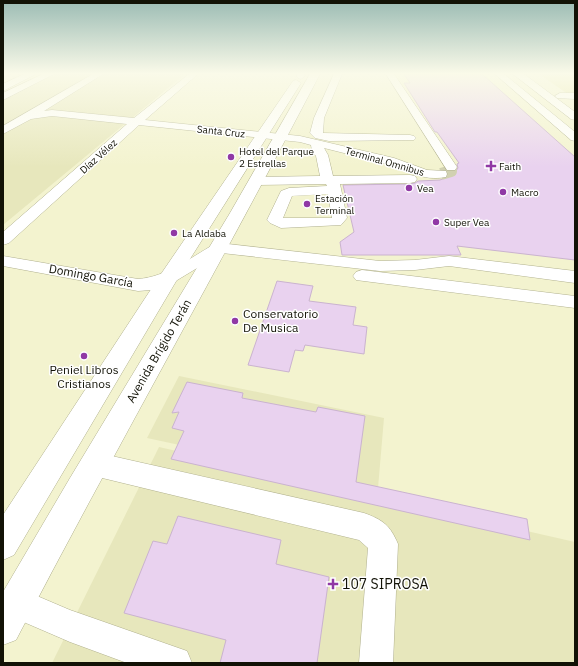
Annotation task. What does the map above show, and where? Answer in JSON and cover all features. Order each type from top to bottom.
[{"type":"main road","points":[[3,544],[168,278],[281,105]]},
{"type":"main road","name":"Avenida Brígido Terán","points":[[9,615],[214,256],[298,105]]},
{"type":"main road","points":[[559,105],[575,117]]},
{"type":"street","points":[[3,131],[28,116],[48,110],[55,105]]},
{"type":"street","name":"Díaz Vélez","points":[[3,240],[156,105]]},
{"type":"street","points":[[324,105],[315,130],[319,136],[329,138],[410,138],[405,132],[386,130]]},
{"type":"street","name":"Terminal Omnibus","points":[[281,136],[321,147],[390,161],[426,174],[446,171],[429,132],[411,105]]},
{"type":"street","points":[[536,105],[575,138]]},
{"type":"street","name":"Santa Cruz","points":[[48,110],[136,122],[281,136]]},
{"type":"street","points":[[315,130],[386,130],[414,128],[429,132]]},
{"type":"street","points":[[321,147],[330,180]]},
{"type":"street","points":[[297,168],[330,180]]},
{"type":"street","points":[[256,181],[410,179]]},
{"type":"street","points":[[214,256],[247,250],[380,266],[416,265],[477,257],[496,257],[575,266]]},
{"type":"street","points":[[214,256],[226,261],[241,261],[575,302]]},
{"type":"street","name":"Domingo García","points":[[3,261],[138,285],[151,284],[168,278],[214,256]]},
{"type":"street","points":[[449,261],[575,277]]},
{"type":"street","points":[[94,464],[364,526],[376,534],[383,544],[376,663]]},
{"type":"street","points":[[9,615],[70,626],[175,663]]},
{"type":"shaded area","points":[[3,105],[148,105],[3,225]]},
{"type":"shaded area","points":[[179,376],[384,418],[378,488],[147,438]]},
{"type":"shaded area","name":"107 SIPROSA","points":[[159,447],[575,542],[575,663],[52,663]]},
{"type":"building","points":[[418,105],[517,105],[575,157],[575,260],[457,246],[461,255],[342,255],[340,242],[354,232],[343,185],[410,184],[418,181],[440,180],[447,177],[448,172],[455,172],[458,168],[457,164],[459,163],[437,132],[435,132]]},
{"type":"building","points":[[277,281],[313,286],[309,301],[356,307],[353,325],[367,327],[364,354],[305,345],[303,351],[295,350],[289,372],[248,365]]},
{"type":"building","points":[[187,382],[243,393],[242,398],[316,412],[318,407],[365,416],[356,482],[527,519],[530,540],[171,459],[184,431],[172,428],[179,412],[172,413]]},
{"type":"building","points":[[178,516],[281,540],[276,564],[329,577],[317,663],[220,663],[226,640],[124,613],[153,541],[167,544]]},
{"type":"tunnel","points":[[441,174],[451,171],[451,167]]},
{"type":"place","name":"Hotel del Parque 2 Estrellas","points":[[231,157]]},
{"type":"place","name":"Faith","points":[[491,166]]},
{"type":"place","name":"Vea","points":[[409,188]]},
{"type":"place","name":"Macro","points":[[503,192]]},
{"type":"place","name":"Estación Terminal","points":[[307,204]]},
{"type":"place","name":"Super Vea","points":[[436,222]]},
{"type":"place","name":"La Aldaba","points":[[174,233]]},
{"type":"place","name":"Conservatorio De Musica","points":[[235,321]]},
{"type":"place","name":"Peniel Libros Cristianos","points":[[84,356]]},
{"type":"place","name":"107 SIPROSA","points":[[333,584]]}]
